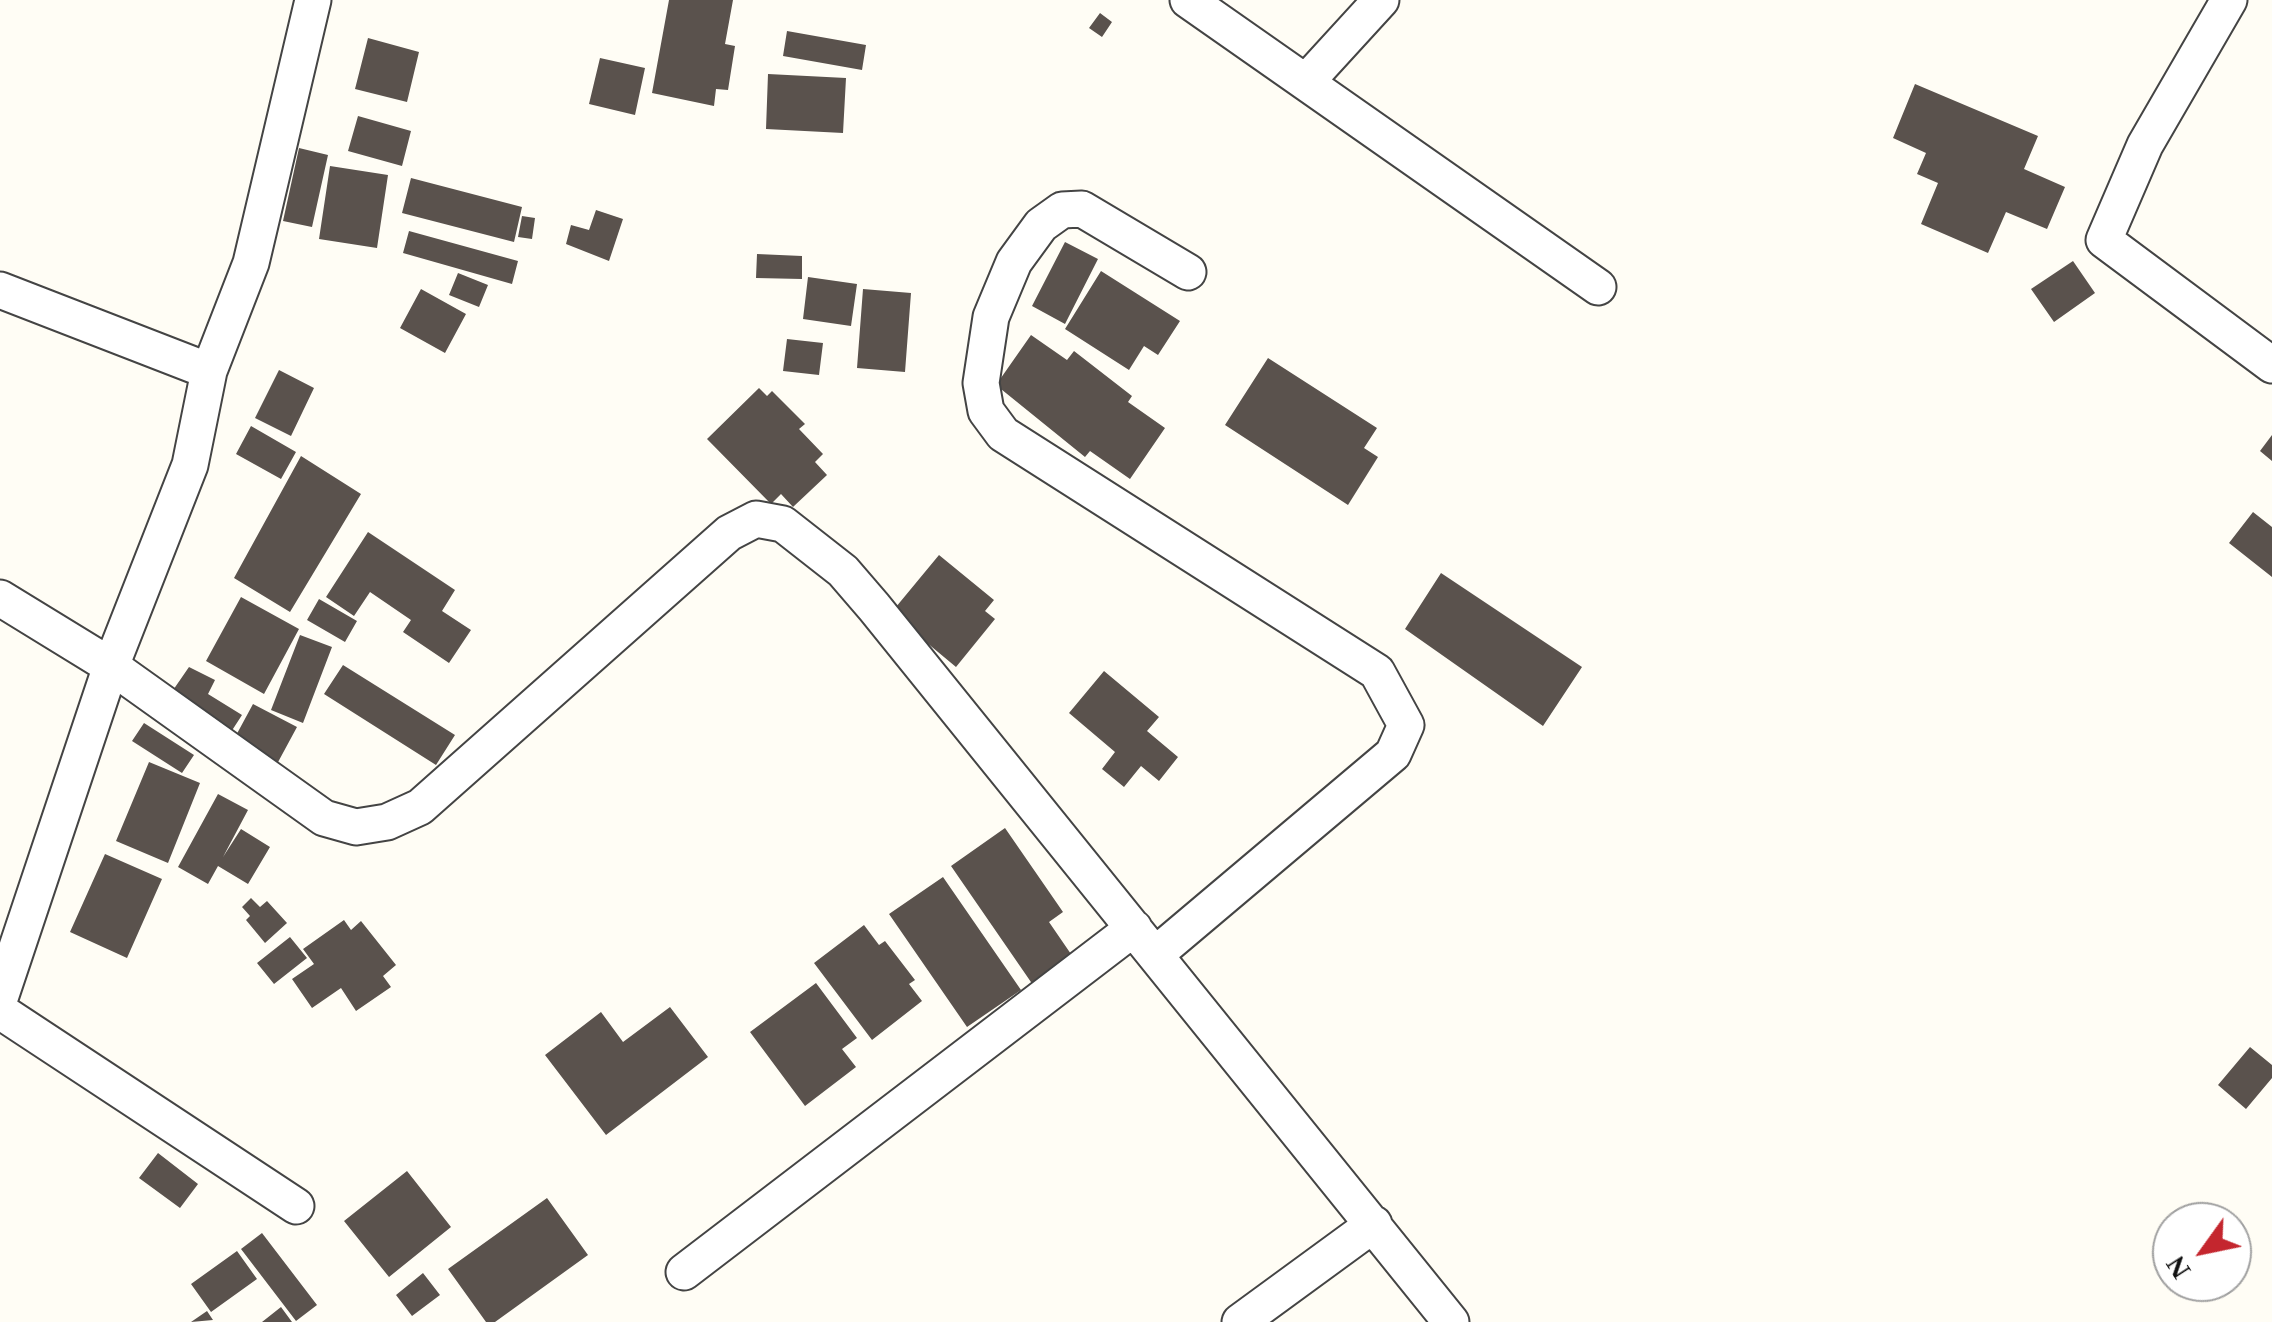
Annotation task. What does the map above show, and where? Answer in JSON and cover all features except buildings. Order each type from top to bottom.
[{"type":"street","points":[[0,998],[111,666],[190,466],[209,371],[251,263],[314,0]]},
{"type":"street","points":[[1188,0],[1598,287]]},
{"type":"street","points":[[1306,82],[1381,0]]},
{"type":"street","points":[[2230,0],[2145,145],[2104,240],[2272,365]]},
{"type":"street","points":[[684,1272],[1145,941],[1393,754],[1406,725],[1377,672],[1003,434],[986,411],[981,383],[991,317],[1014,262],[1041,224],[1062,210],[1082,209],[1188,272]]},
{"type":"street","points":[[0,290],[209,371]]},
{"type":"street","points":[[0,598],[111,666],[324,818],[356,827],[387,822],[420,807],[729,533],[756,519],[783,524],[843,571],[874,606],[1452,1322]]},
{"type":"street","points":[[0,1011],[296,1206]]},
{"type":"street","points":[[1240,1322],[1374,1224]]}]
